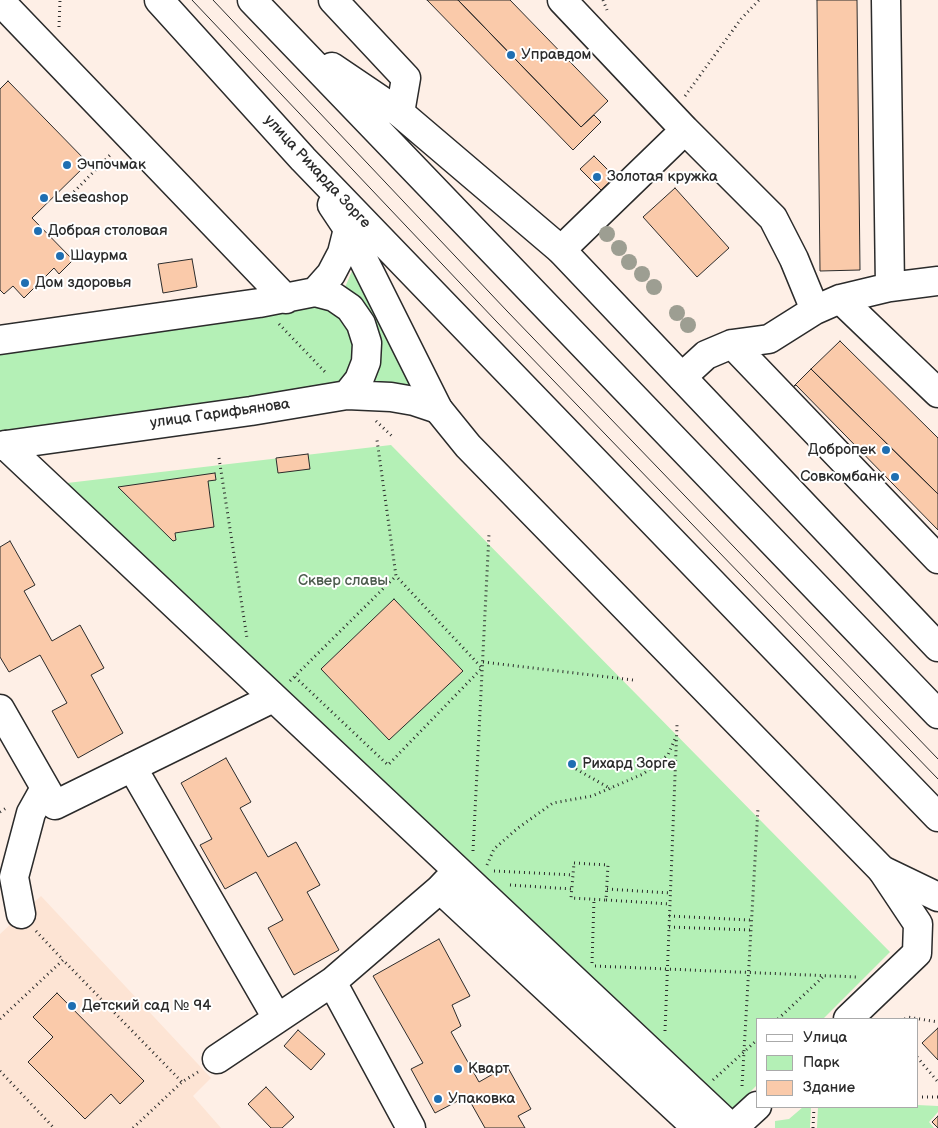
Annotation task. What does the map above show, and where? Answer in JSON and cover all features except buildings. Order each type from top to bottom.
[{"type":"main road","name":"улица Рихарда Зорге","points":[[158,0],[303,159],[938,817]]},
{"type":"main road","points":[[252,0],[938,714]]},
{"type":"main road","points":[[332,0],[406,78],[400,113]]},
{"type":"main road","points":[[562,0],[773,218],[794,259],[815,310]]},
{"type":"main road","points":[[886,0],[890,287]]},
{"type":"main road","points":[[0,1],[286,299]]},
{"type":"main road","points":[[284,33],[400,113],[561,250],[938,647]]},
{"type":"main road","points":[[561,250],[678,122]]},
{"type":"main road","points":[[303,159],[348,229],[438,409],[468,446],[882,870],[918,924],[917,954],[849,1018]]},
{"type":"main road","points":[[315,292],[331,274],[339,260],[348,229]]},
{"type":"main road","points":[[682,378],[706,355],[732,344],[769,339],[815,310],[840,299],[890,287],[938,281]]},
{"type":"main road","points":[[0,340],[286,299],[315,292],[334,297],[350,308],[361,324],[367,342],[366,362],[359,380],[346,395]]},
{"type":"main road","points":[[840,299],[938,393]]},
{"type":"main road","points":[[732,344],[938,559]]},
{"type":"main road","name":"улица Гарифьянова","points":[[3,446],[250,411],[346,395],[391,397],[414,401],[438,409]]},
{"type":"main road","points":[[3,446],[273,698],[456,881],[697,1128]]},
{"type":"main road","points":[[0,709],[55,805],[273,698]]},
{"type":"main road","points":[[132,767],[277,1018]]},
{"type":"main road","points":[[21,914],[14,878],[31,813],[45,788]]},
{"type":"main road","points":[[882,870],[938,897]]},
{"type":"main road","points":[[217,1059],[332,982],[456,881]]},
{"type":"main road","points":[[456,881],[663,1064],[722,1119],[738,1121]]},
{"type":"main road","points":[[332,982],[411,1128]]},
{"type":"path","points":[[678,122],[741,19],[759,0]]},
{"type":"path","points":[[67,199],[112,152]]},
{"type":"path","points":[[258,303],[346,395]]},
{"type":"path","points":[[374,419],[394,438]]},
{"type":"path","points":[[377,440],[396,576],[482,668]]},
{"type":"path","points":[[219,458],[247,640]]},
{"type":"path","points":[[456,881],[483,662],[489,534]]},
{"type":"path","points":[[273,698],[396,576]]},
{"type":"path","points":[[483,662],[633,680]]},
{"type":"path","points":[[295,676],[388,765],[482,668]]},
{"type":"path","points":[[663,1064],[677,725]]},
{"type":"path","points":[[573,875],[485,870],[494,849],[518,828],[553,803],[592,796],[643,774],[668,755],[677,736]]},
{"type":"path","points":[[576,769],[611,789]]},
{"type":"path","points":[[738,1121],[758,808]]},
{"type":"path","points":[[606,900],[608,865],[574,863],[571,898],[670,904]]},
{"type":"path","points":[[508,885],[572,888]]},
{"type":"path","points":[[606,889],[670,893]]},
{"type":"path","points":[[594,899],[592,966],[859,977]]},
{"type":"path","points":[[21,914],[63,960],[182,1082],[133,1128]]},
{"type":"path","points":[[669,916],[752,920]]},
{"type":"path","points":[[669,928],[751,930]]},
{"type":"path","points":[[0,1019],[63,960]]},
{"type":"path","points":[[779,1018],[824,976]]},
{"type":"path","points":[[918,1019],[938,1022]]},
{"type":"path","points":[[918,1058],[938,1082]]},
{"type":"path","points":[[0,1070],[54,1128]]},
{"type":"path","points":[[918,1098],[938,1097]]},
{"type":"path","points":[[813,1128],[814,1108]]},
{"type":"shaded area","name":"Детский сад № 94","points":[[41,896],[211,1078],[193,1096],[221,1128],[0,1128],[0,934]]},
{"type":"green space","points":[[352,271],[414,390],[371,388],[379,367],[340,292],[346,285]]},
{"type":"green space","points":[[315,305],[328,308],[350,323],[356,361],[341,382],[327,387],[0,431],[0,351]]},
{"type":"green space","name":"Сквер славы","points":[[391,445],[890,952],[824,1018],[756,1018],[756,1086],[729,1113],[50,485]]},
{"type":"green space","points":[[918,1105],[938,1106],[938,1112],[929,1122],[934,1128],[817,1128],[818,1108],[918,1108]]},
{"type":"green space","points":[[802,1108],[811,1108],[810,1128],[775,1128],[775,1121],[789,1119]]},
{"type":"tram line","points":[[192,0],[496,321],[938,779]]},
{"type":"tram line","points":[[213,0],[507,311],[938,759]]},
{"type":"place","name":"Управдом","points":[[511,55]]},
{"type":"place","name":"Эчпочмак","points":[[67,165]]},
{"type":"place","name":"Золотая кружка","points":[[597,177]]},
{"type":"place","name":"Leseashop","points":[[44,198]]},
{"type":"place","name":"Добрая столовая","points":[[38,231]]},
{"type":"place","name":"Шаурма","points":[[60,256]]},
{"type":"place","name":"Дом здоровья","points":[[25,283]]},
{"type":"place","name":"Добропек","points":[[886,450]]},
{"type":"place","name":"Совкомбанк","points":[[895,477]]},
{"type":"place","name":"Рихард Зорге","points":[[572,764]]},
{"type":"place","name":"Детский сад № 94","points":[[72,1006]]},
{"type":"place","name":"Кварт","points":[[458,1069]]},
{"type":"place","name":"Упаковка","points":[[438,1099]]}]
